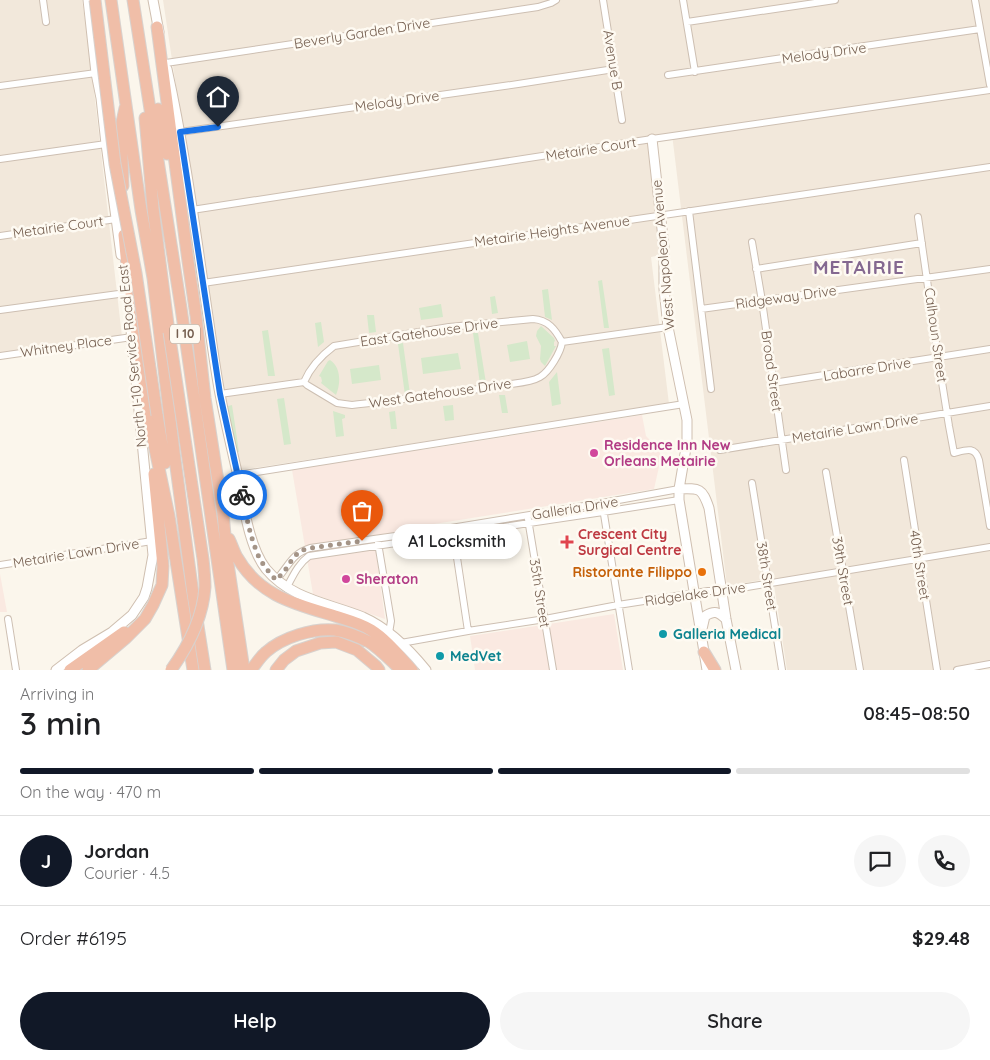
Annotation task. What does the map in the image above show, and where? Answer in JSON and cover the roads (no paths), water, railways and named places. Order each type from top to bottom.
[{"type":"highway","points":[[95,0],[115,164],[136,273],[157,415],[182,558],[191,576]]},
{"type":"highway","name":"I 10","points":[[111,0],[141,210],[153,278],[174,452],[205,670]]},
{"type":"highway","name":"I 10","points":[[134,0],[182,308],[233,670]]},
{"type":"highway","points":[[157,26],[196,316],[205,398],[244,670]]},
{"type":"highway","points":[[138,31],[161,123],[188,261]]},
{"type":"highway","points":[[138,31],[153,208],[169,332],[203,559],[205,588],[200,613],[192,636],[171,670]]},
{"type":"highway","points":[[126,100],[121,126],[122,206],[127,266],[151,430],[168,512],[193,670]]},
{"type":"highway","points":[[70,670],[125,631],[146,606],[154,590],[158,574],[151,430]]},
{"type":"highway","points":[[223,513],[228,535],[236,556],[250,576],[267,590],[284,600],[353,622],[370,630],[386,642],[412,670]]},
{"type":"highway","points":[[88,670],[145,619],[162,585],[163,566],[156,543]]},
{"type":"highway","points":[[251,670],[271,648],[296,636],[307,632],[336,630],[354,635],[370,643],[401,670]]},
{"type":"highway","points":[[276,670],[284,660],[296,651],[320,643],[336,642],[357,650],[379,670]]},
{"type":"highway","points":[[703,646],[715,670]]},
{"type":"street","points":[[43,0],[46,22]]},
{"type":"street","name":"North I-10 Service Road East","points":[[56,670],[82,650],[112,632],[132,615],[144,597],[147,588],[156,543],[132,353],[132,336],[101,98],[96,73],[88,0]]},
{"type":"street","points":[[153,0],[180,132],[220,394],[248,524],[256,551],[265,567],[276,580],[287,588],[301,596],[364,618],[389,632],[415,656],[426,670]]},
{"type":"street","name":"Beverly Garden Drive","points":[[166,63],[538,7],[556,0]]},
{"type":"street","name":"Avenue B","points":[[603,0],[622,120]]},
{"type":"street","points":[[683,0],[695,72]]},
{"type":"street","points":[[687,22],[835,0]]},
{"type":"street","points":[[976,0],[990,86]]},
{"type":"street","name":"Melody Drive","points":[[668,75],[980,29]]},
{"type":"street","name":"Melody Drive","points":[[180,132],[614,69]]},
{"type":"street","points":[[0,86],[96,73]]},
{"type":"street","name":"Metairie Court","points":[[192,210],[652,139],[990,90]]},
{"type":"street","name":"West Napoleon Avenue","points":[[652,139],[664,247],[664,289],[668,327],[687,420],[687,442],[679,489],[679,500],[707,670]]},
{"type":"street","points":[[0,159],[106,144]]},
{"type":"street","name":"Metairie Heights Avenue","points":[[203,283],[990,167]]},
{"type":"street","points":[[689,211],[711,389]]},
{"type":"street","name":"Calhoun Street","points":[[918,217],[954,453],[970,450],[977,454],[990,526]]},
{"type":"street","name":"Metairie Court","points":[[0,236],[116,219]]},
{"type":"street","name":"Broad Street","points":[[752,242],[786,470]]},
{"type":"street","points":[[756,269],[922,243]]},
{"type":"street","name":"Ridgeway Drive","points":[[700,309],[990,269]]},
{"type":"street","points":[[0,310],[126,293]]},
{"type":"street","name":"East Gatehouse Drive","points":[[304,382],[306,376],[322,355],[334,346],[440,328],[533,318],[540,319],[552,326],[562,342]]},
{"type":"street","points":[[562,342],[668,327]]},
{"type":"street","name":"Whitney Place","points":[[0,356],[132,336]]},
{"type":"street","name":"West Gatehouse Drive","points":[[304,382],[337,403],[352,405],[484,388],[541,377],[558,353],[562,342]]},
{"type":"street","name":"Labarre Drive","points":[[773,383],[990,349]]},
{"type":"street","points":[[220,394],[304,382]]},
{"type":"street","points":[[238,475],[684,404]]},
{"type":"street","name":"Metairie Lawn Drive","points":[[720,450],[990,406]]},
{"type":"street","name":"40th Street","points":[[904,460],[937,670]]},
{"type":"street","name":"39th Street","points":[[826,472],[860,670]]},
{"type":"street","name":"38th Street","points":[[752,483],[782,670]]},
{"type":"street","points":[[679,489],[693,488],[699,490],[704,495],[709,508],[736,670]]},
{"type":"street","name":"Galleria Drive","points":[[453,531],[527,515],[679,489]]},
{"type":"street","name":"Galleria Drive","points":[[287,588],[296,570],[309,556],[453,531],[529,523],[679,500]]},
{"type":"street","points":[[602,503],[603,512]]},
{"type":"street","name":"Galleria Drive","points":[[603,512],[629,670]]},
{"type":"street","name":"35th Street","points":[[527,515],[553,670]]},
{"type":"street","points":[[453,531],[468,631]]},
{"type":"street","name":"Metairie Lawn Drive","points":[[0,565],[156,543]]},
{"type":"street","points":[[378,543],[391,622],[389,632]]},
{"type":"street","name":"Galleria Drive","points":[[276,580],[300,551],[310,548],[378,543]]},
{"type":"street","name":"Ridgelake Drive","points":[[400,643],[544,619],[618,604],[695,592],[715,590],[722,593],[747,586],[990,546]]},
{"type":"street","points":[[703,646],[705,616],[711,612],[716,612],[726,619]]},
{"type":"street","points":[[8,619],[16,670]]},
{"type":"street","points":[[957,670],[990,664]]},
{"type":"place","name":"Residence Inn New Orleans Metairie","points":[[594,453]]},
{"type":"place","name":"A1 Locksmith","points":[[362,541]]},
{"type":"place","name":"Crescent City Surgical Centre","points":[[567,542]]},
{"type":"place","name":"Ristorante Filippo","points":[[702,572]]},
{"type":"place","name":"Sheraton","points":[[346,579]]},
{"type":"place","name":"Galleria Medical","points":[[663,634]]},
{"type":"place","name":"MedVet","points":[[440,656]]},
{"type":"district","name":"METAIRIE","points":[[859,267]]}]
